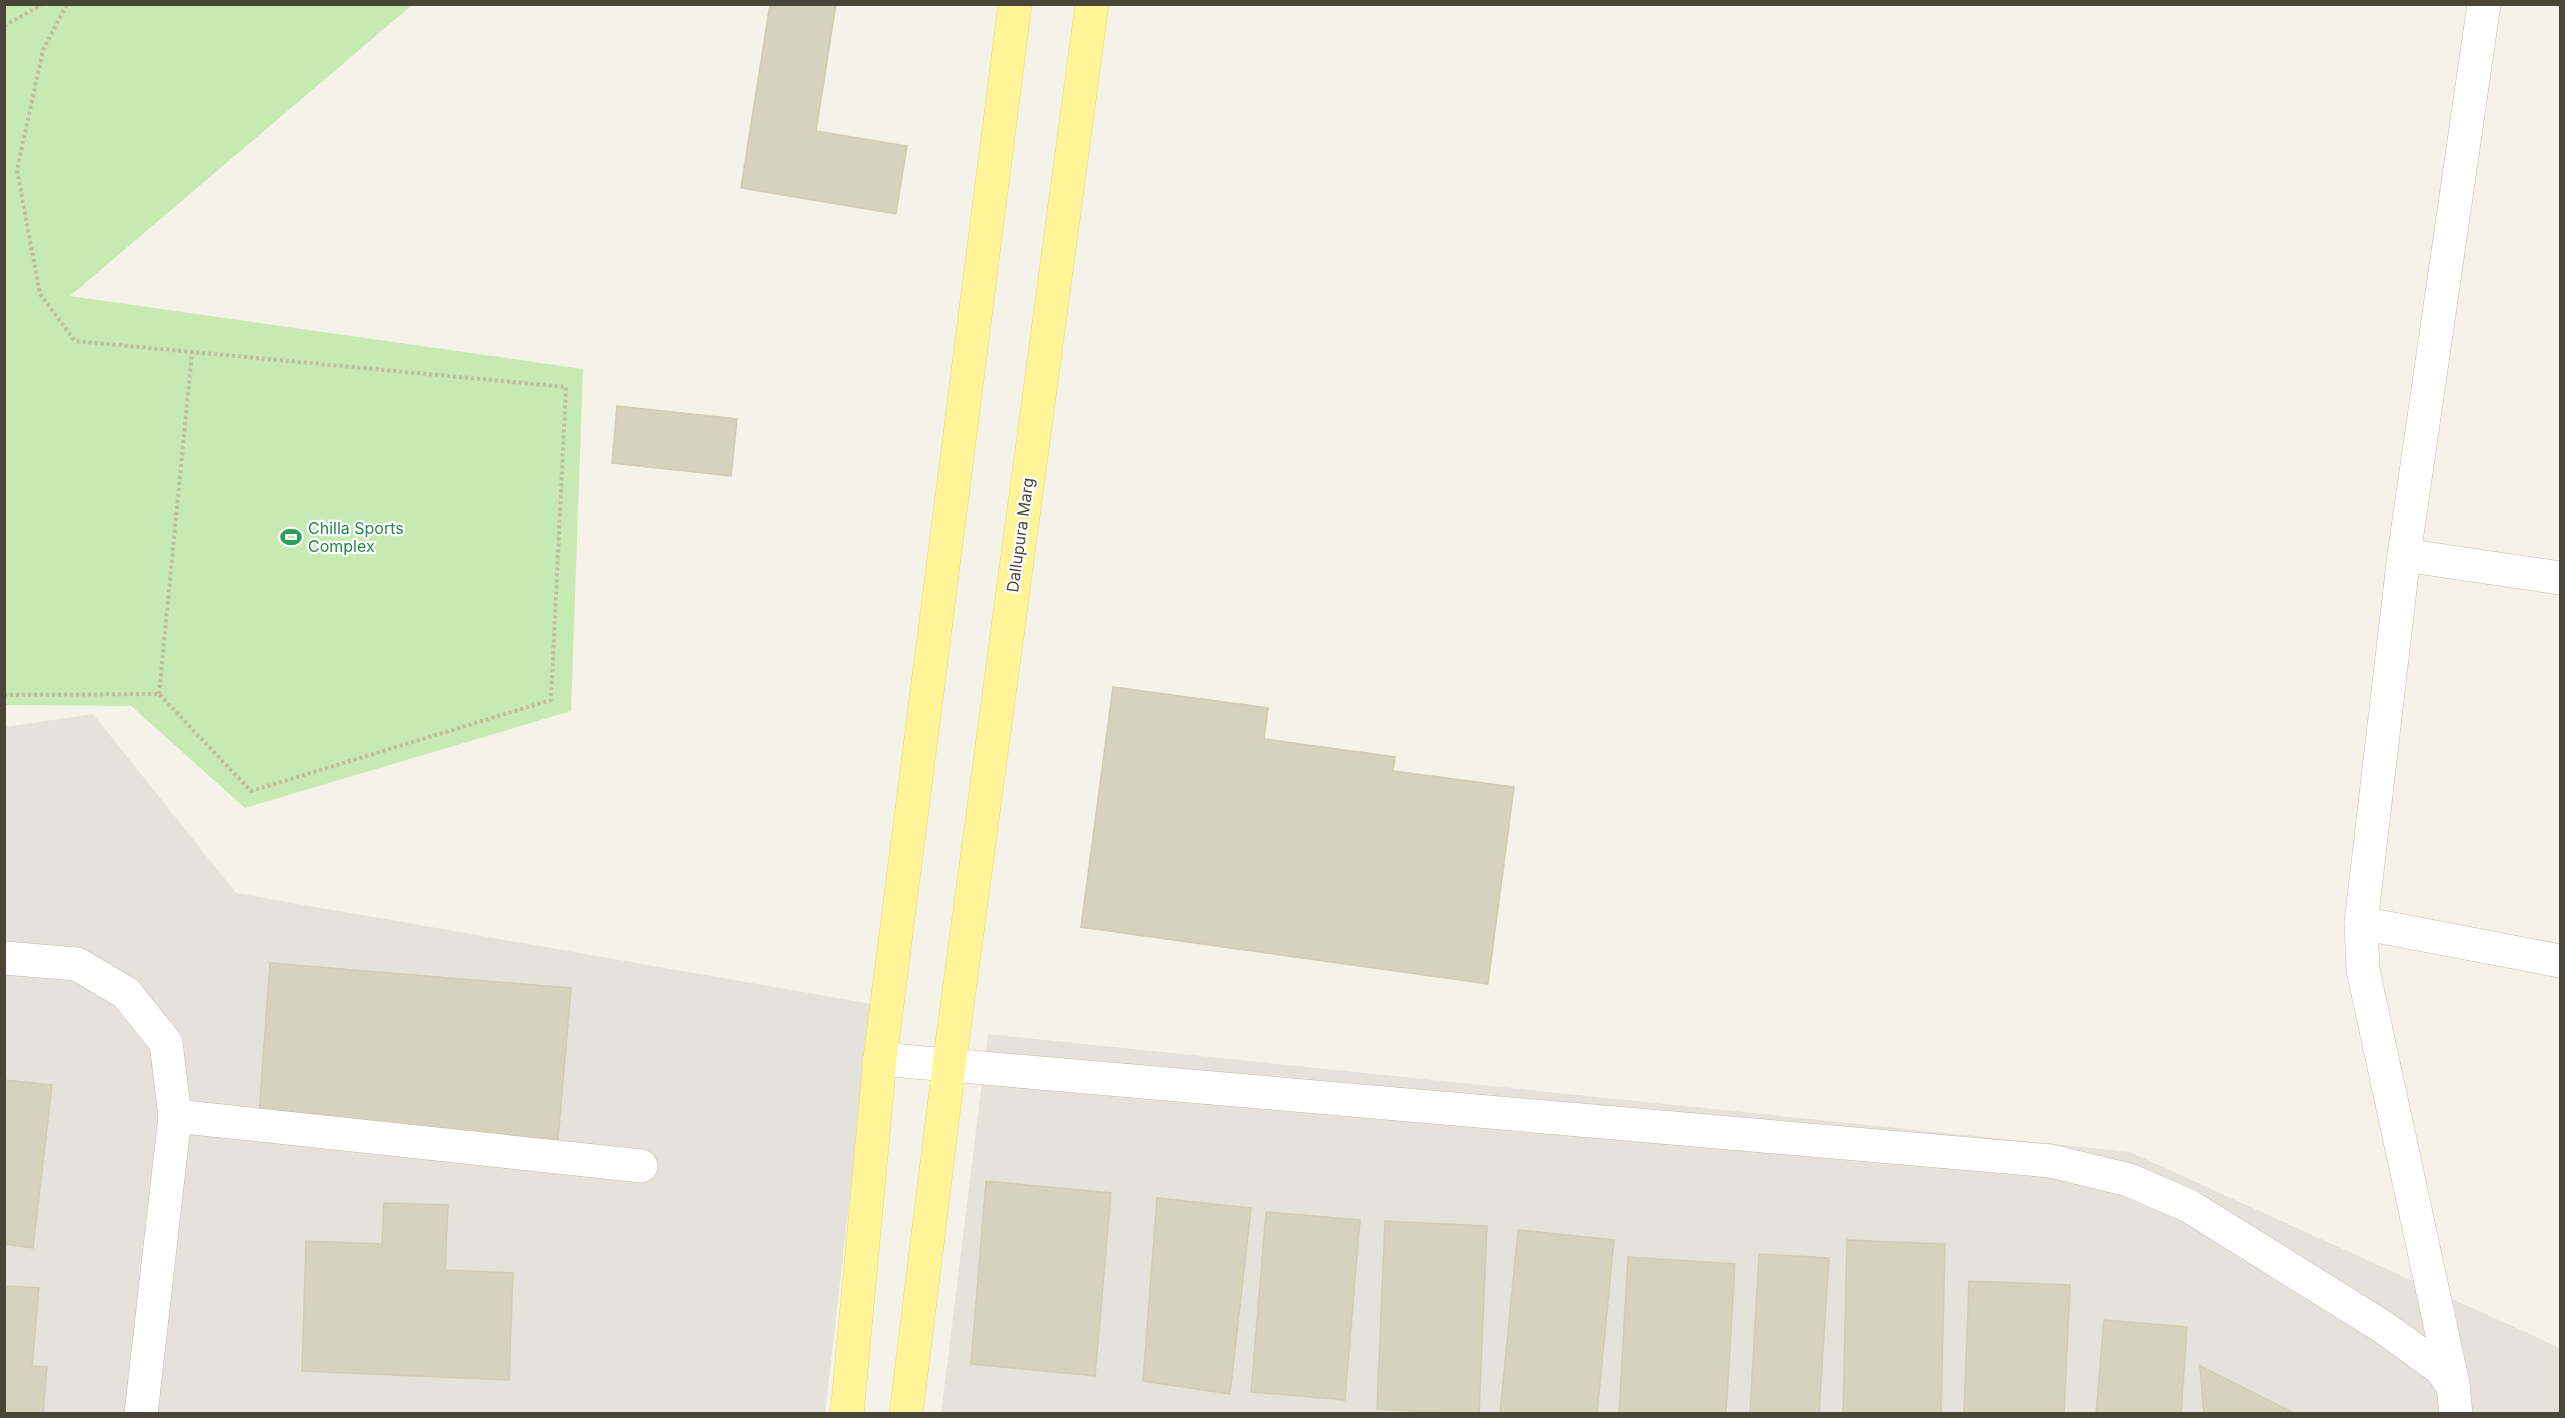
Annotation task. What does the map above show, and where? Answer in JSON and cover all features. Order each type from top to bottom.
[{"type":"main road","points":[[847,1413],[880,1059],[1015,4]]},
{"type":"main road","name":"Dallupura Marg","points":[[906,1413],[949,1066],[1092,4]]},
{"type":"street","points":[[2455,1400],[2363,970],[2361,923],[2404,555],[2484,4]]},
{"type":"street","points":[[2404,555],[2560,578]]},
{"type":"street","points":[[2361,923],[2560,961]]},
{"type":"street","points":[[4,958],[77,964],[126,993],[166,1043],[175,1116],[141,1413]]},
{"type":"street","points":[[880,1059],[2051,1161],[2128,1180],[2189,1206],[2383,1327],[2441,1369],[2455,1400]]},
{"type":"street","points":[[175,1116],[641,1166]]},
{"type":"path","points":[[4,26],[43,4]]},
{"type":"path","points":[[4,694],[159,694],[251,791],[551,700],[566,387],[75,341],[40,294],[17,170],[43,50],[67,4]]},
{"type":"path","points":[[159,694],[192,352]]},
{"type":"shaded area","points":[[93,714],[236,893],[872,1004],[825,1413],[5,1414],[5,727]]},
{"type":"shaded area","points":[[988,1034],[2130,1152],[2560,1348],[2560,1414],[941,1414]]},
{"type":"green space","name":"Chilla Sports Complex","points":[[5,4],[412,5],[70,296],[583,369],[571,711],[245,808],[131,706],[5,705]]},
{"type":"building","points":[[770,4],[836,4],[816,131],[907,146],[896,214],[741,188]]},
{"type":"building","points":[[617,406],[737,419],[731,476],[612,463]]},
{"type":"building","points":[[1113,687],[1268,708],[1264,739],[1395,757],[1393,771],[1514,787],[1488,984],[1081,927]]},
{"type":"building","points":[[270,963],[571,988],[558,1140],[259,1115]]},
{"type":"building","points":[[4,1080],[52,1085],[33,1248],[4,1244]]},
{"type":"building","points":[[986,1181],[1111,1193],[1095,1376],[971,1364]]},
{"type":"building","points":[[1157,1198],[1251,1208],[1230,1394],[1143,1381]]},
{"type":"building","points":[[384,1203],[448,1205],[445,1270],[513,1273],[509,1380],[302,1371],[306,1241],[382,1244]]},
{"type":"building","points":[[1266,1212],[1360,1220],[1345,1400],[1251,1392]]},
{"type":"building","points":[[1385,1221],[1487,1226],[1479,1414],[1377,1409]]},
{"type":"building","points":[[1518,1230],[1614,1240],[1597,1414],[1500,1414]]},
{"type":"building","points":[[1847,1240],[1945,1244],[1941,1414],[1843,1414]]},
{"type":"building","points":[[1759,1254],[1829,1258],[1819,1414],[1750,1414]]},
{"type":"building","points":[[1628,1257],[1735,1264],[1726,1414],[1619,1414]]},
{"type":"building","points":[[1969,1281],[2070,1285],[2064,1414],[1964,1414]]},
{"type":"building","points":[[4,1286],[39,1288],[32,1366],[47,1367],[43,1414],[4,1414]]},
{"type":"building","points":[[2104,1320],[2187,1327],[2181,1414],[2096,1414]]},
{"type":"building","points":[[2200,1366],[2296,1414],[2204,1414]]},
{"type":"place","name":"Chilla Sports Complex","points":[[291,537]]}]
